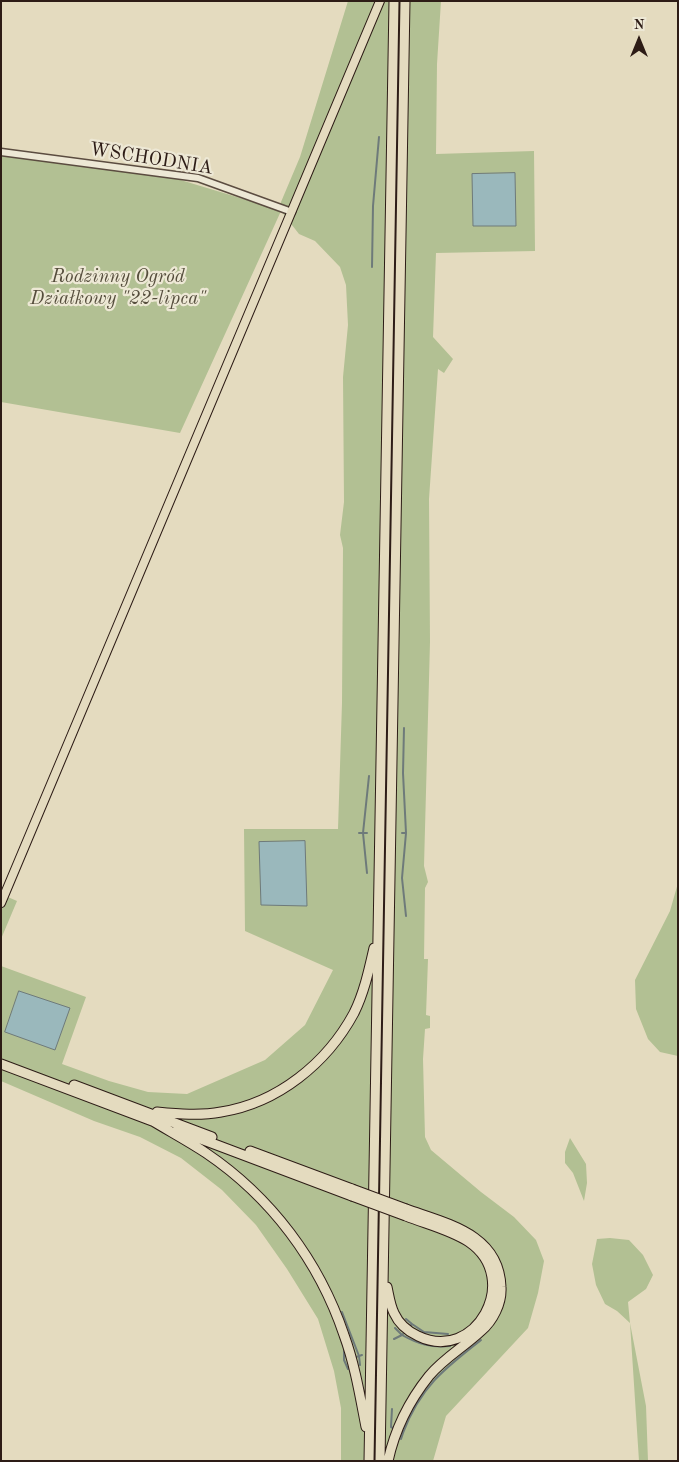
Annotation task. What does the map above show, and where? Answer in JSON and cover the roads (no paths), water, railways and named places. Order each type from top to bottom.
[{"type":"highway","points":[[369,1461],[394,1]]},
{"type":"highway","points":[[380,1461],[406,1]]},
{"type":"highway","points":[[144,1110],[195,1114],[221,1112],[268,1097],[300,1077],[328,1050],[354,1013],[365,985],[378,929]]},
{"type":"highway","points":[[1,1058],[144,1110],[406,1213],[469,1242],[489,1264],[493,1277],[493,1294],[490,1306],[478,1325],[456,1339],[432,1341],[421,1338],[402,1326],[394,1313],[384,1272]]},
{"type":"highway","points":[[1,1064],[150,1120],[352,1192]]},
{"type":"highway","points":[[150,1120],[207,1153],[245,1184],[289,1230],[324,1284],[345,1336],[357,1383],[369,1447]]},
{"type":"highway","points":[[388,1461],[393,1439],[413,1398],[430,1374],[481,1331],[492,1319],[498,1306],[501,1291],[501,1276],[495,1260],[485,1246],[472,1235],[459,1228],[406,1213]]},
{"type":"main road","points":[[1,903],[380,1]]},
{"type":"street","name":"WSCHODNIA","points":[[1,152],[198,178],[292,212]]},
{"type":"water","points":[[515,173],[516,226],[473,226],[472,174]]},
{"type":"water","points":[[305,841],[307,906],[261,905],[259,842]]},
{"type":"water","points":[[19,991],[70,1008],[55,1050],[5,1032]]},
{"type":"waterway","points":[[372,267],[373,206],[379,137]]},
{"type":"waterway","points":[[404,728],[403,773],[406,833]]},
{"type":"waterway","points":[[367,873],[363,833],[369,776]]},
{"type":"waterway","points":[[359,833],[367,833]]},
{"type":"waterway","points":[[402,833],[406,833],[402,878],[406,916]]},
{"type":"waterway","points":[[342,1312],[359,1356],[360,1365]]},
{"type":"waterway","points":[[406,1319],[411,1325]]},
{"type":"waterway","points":[[412,1324],[424,1332],[448,1334]]},
{"type":"waterway","points":[[395,1328],[403,1334]]},
{"type":"waterway","points":[[394,1339],[402,1335],[425,1345],[450,1346]]},
{"type":"waterway","points":[[402,1432],[417,1403],[435,1380],[481,1340]]},
{"type":"waterway","points":[[344,1351],[344,1360],[348,1369]]},
{"type":"waterway","points":[[356,1357],[362,1355]]},
{"type":"waterway","points":[[392,1409],[391,1427],[393,1428]]},
{"type":"waterway","points":[[401,1439],[403,1433]]},
{"type":"park label","name":"Rodzinny Ogród Działkowy \"22-lipca\"","points":[[118,288]]}]
